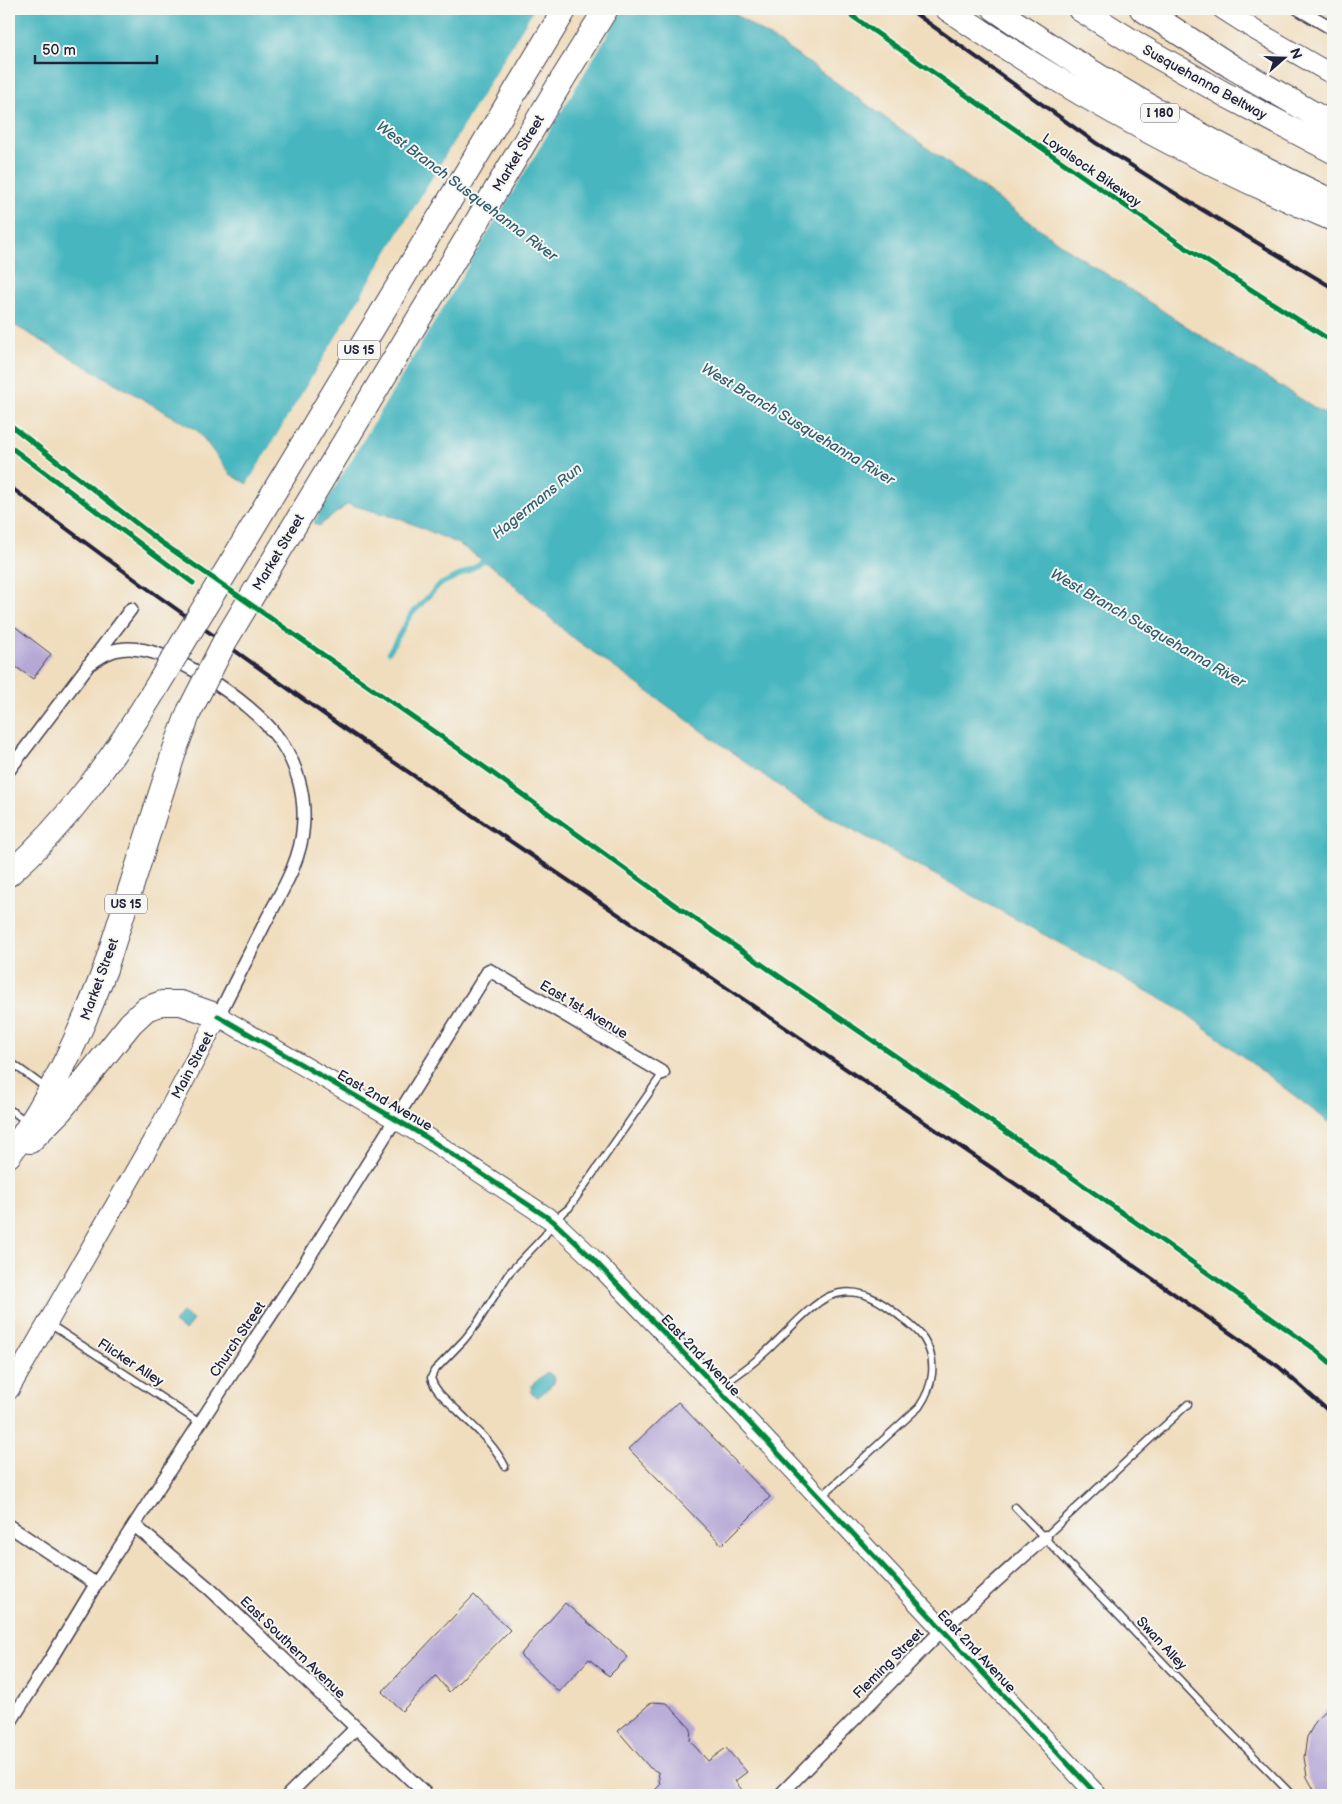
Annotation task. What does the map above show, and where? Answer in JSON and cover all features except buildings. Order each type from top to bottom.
[{"type":"highway","name":"US 15","points":[[9,874],[44,839],[86,791],[122,742],[565,9]]},
{"type":"highway","name":"Market Street","points":[[9,1155],[50,1090],[80,1032],[105,969],[175,749],[189,712],[224,641],[606,9]]},
{"type":"highway","points":[[948,9],[1024,59],[1145,129],[1294,202],[1333,219]]},
{"type":"highway","name":"I 180","points":[[994,9],[1114,86],[1194,132],[1273,174],[1333,202]]},
{"type":"highway","name":"Susquehanna Beltway","points":[[1080,9],[1226,95],[1333,151]]},
{"type":"highway","points":[[1142,9],[1234,68],[1333,125]]},
{"type":"highway","points":[[9,1161],[60,1111],[131,1023],[146,1010],[162,1003],[180,1003],[218,1016]]},
{"type":"street","points":[[1222,9],[1333,75]]},
{"type":"street","points":[[1299,9],[1333,29]]},
{"type":"street","points":[[9,770],[131,609]]},
{"type":"street","name":"Main Street","points":[[9,1390],[162,1123],[218,1016],[293,868],[303,827],[303,800],[292,762],[270,727],[247,707],[200,674],[159,654],[131,648],[120,649],[100,656],[88,665]]},
{"type":"street","name":"East 1st Avenue","points":[[489,970],[663,1074]]},
{"type":"street","name":"Church Street","points":[[9,1724],[134,1525],[300,1273],[489,970]]},
{"type":"street","name":"East 2nd Avenue","points":[[218,1016],[426,1137],[553,1221],[592,1258],[718,1389],[1097,1795]]},
{"type":"street","name":"East Southern Avenue","points":[[134,1525],[211,1590],[427,1795]]},
{"type":"street","points":[[9,1526],[96,1584]]},
{"type":"street","name":"Fleming Street","points":[[780,1795],[942,1630],[1045,1537]]},
{"type":"street","points":[[288,1795],[356,1728]]},
{"type":"lane","points":[[9,1061],[50,1090]]},
{"type":"lane","points":[[505,1466],[500,1456],[483,1435],[438,1391],[431,1378],[434,1371],[476,1325],[509,1272],[545,1235],[553,1221],[569,1208],[663,1074]]},
{"type":"lane","points":[[9,1109],[30,1124]]},
{"type":"lane","points":[[718,1389],[760,1357],[816,1306],[830,1296],[846,1293],[862,1294],[876,1298],[922,1336],[929,1350],[933,1371],[930,1387],[925,1398],[919,1407],[819,1498]]},
{"type":"lane","name":"Flicker Alley","points":[[47,1323],[200,1423]]},
{"type":"lane","points":[[1045,1537],[1188,1404]]},
{"type":"lane","name":"Swan Alley","points":[[1015,1507],[1292,1795]]},
{"type":"water","name":"West Branch Susquehanna River","points":[[9,9],[727,9],[809,63],[1069,250],[1333,419],[1333,1125],[1183,1011],[797,799],[568,634],[501,573],[459,544],[401,519],[348,504],[319,526],[230,474],[198,431],[9,322]]},
{"type":"water","points":[[182,1312],[193,1320],[185,1331],[174,1323]]},
{"type":"water","points":[[546,1373],[555,1378],[554,1383],[538,1397],[533,1395],[531,1392],[532,1385]]},
{"type":"pier","points":[[534,9],[623,9],[312,525],[246,486]]},
{"type":"waterway","name":"Hagermans Run","points":[[389,652],[410,616],[439,585],[470,570],[487,558]]},
{"type":"railway","points":[[909,9],[1096,143],[1181,197],[1333,288]]},
{"type":"railway","points":[[9,486],[144,586],[345,729],[1045,1204],[1279,1367],[1333,1415]]},
{"type":"cycle path","name":"Loyalsock Bikeway","points":[[842,9],[1183,246],[1333,342]]},
{"type":"cycle path","points":[[9,424],[158,540],[469,756],[675,905],[1053,1164],[1312,1347],[1333,1365]]},
{"type":"cycle path","points":[[9,446],[193,583]]},
{"type":"cycle path","points":[[218,1016],[426,1137],[553,1221],[592,1258],[718,1389],[1097,1795]]}]
